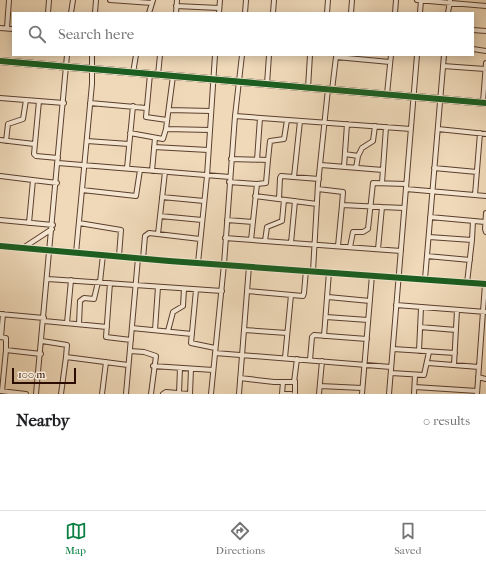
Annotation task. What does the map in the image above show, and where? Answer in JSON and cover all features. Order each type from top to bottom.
[{"type":"street","points":[[7,28],[9,0]]},
{"type":"street","points":[[48,12],[49,0]]},
{"type":"street","points":[[71,12],[73,0]]},
{"type":"street","points":[[95,12],[96,0]]},
{"type":"street","points":[[110,0],[152,2],[149,12]]},
{"type":"street","points":[[176,12],[177,0]]},
{"type":"street","points":[[176,6],[219,11],[220,0]]},
{"type":"street","points":[[245,12],[246,0]]},
{"type":"street","points":[[273,12],[274,0]]},
{"type":"street","points":[[327,12],[328,0]]},
{"type":"street","points":[[351,12],[352,0]]},
{"type":"street","points":[[395,12],[396,0]]},
{"type":"street","points":[[417,0],[450,1],[486,6]]},
{"type":"street","points":[[420,12],[421,0]]},
{"type":"street","points":[[448,12],[450,1]]},
{"type":"street","points":[[0,28],[12,29]]},
{"type":"street","points":[[474,30],[486,31]]},
{"type":"street","points":[[474,49],[486,51]]},
{"type":"street","points":[[36,394],[51,250],[67,56]]},
{"type":"street","points":[[76,253],[87,141],[92,56]]},
{"type":"street","points":[[134,73],[136,56]]},
{"type":"street","points":[[158,75],[160,56]]},
{"type":"street","points":[[198,263],[207,176],[215,56]]},
{"type":"street","points":[[211,394],[222,291],[229,182],[242,56]]},
{"type":"street","points":[[267,84],[269,56]]},
{"type":"street","points":[[308,88],[310,56]]},
{"type":"street","points":[[313,270],[320,165],[335,58],[348,56],[390,62]]},
{"type":"street","points":[[387,94],[391,56]]},
{"type":"street","points":[[389,394],[417,56]]},
{"type":"street","points":[[425,279],[444,56]]},
{"type":"street","points":[[0,62],[484,103],[486,63]]},
{"type":"street","points":[[444,66],[485,69]]},
{"type":"street","points":[[150,74],[146,118],[167,120]]},
{"type":"street","points":[[130,134],[164,139],[173,76]]},
{"type":"street","points":[[0,98],[64,102]]},
{"type":"street","points":[[6,141],[8,124],[23,119],[26,100]]},
{"type":"street","points":[[39,101],[34,144],[35,156],[58,158]]},
{"type":"street","points":[[90,103],[146,108]]},
{"type":"street","points":[[127,168],[133,106]]},
{"type":"street","points":[[169,110],[211,111]]},
{"type":"street","points":[[235,116],[411,129]]},
{"type":"street","points":[[257,160],[260,118]]},
{"type":"street","points":[[229,182],[266,184],[270,140],[284,139],[287,120]]},
{"type":"street","points":[[294,177],[300,120]]},
{"type":"street","points":[[344,167],[347,124]]},
{"type":"street","points":[[356,168],[358,156],[362,148],[374,141],[375,126]]},
{"type":"street","points":[[382,183],[386,127]]},
{"type":"street","points":[[166,128],[210,130]]},
{"type":"street","points":[[438,129],[486,134]]},
{"type":"street","points":[[475,195],[480,133]]},
{"type":"street","points":[[152,171],[155,138]]},
{"type":"street","points":[[0,140],[34,144]]},
{"type":"street","points":[[87,141],[129,144]]},
{"type":"street","points":[[154,147],[208,150]]},
{"type":"street","points":[[345,154],[358,156]]},
{"type":"street","points":[[231,159],[268,160]]},
{"type":"street","points":[[58,164],[127,168],[230,177]]},
{"type":"street","points":[[320,165],[383,170]]},
{"type":"street","points":[[434,168],[477,172]]},
{"type":"street","points":[[82,190],[136,196],[140,170]]},
{"type":"street","points":[[158,234],[165,172]]},
{"type":"street","points":[[0,176],[56,182]]},
{"type":"street","points":[[279,199],[280,178],[284,176],[319,179]]},
{"type":"street","points":[[29,223],[33,180]]},
{"type":"street","points":[[350,247],[353,232],[367,230],[372,184],[375,182],[432,192],[486,196]]},
{"type":"street","points":[[251,240],[257,184]]},
{"type":"street","points":[[318,190],[343,192],[338,246]]},
{"type":"street","points":[[255,196],[317,204]]},
{"type":"street","points":[[162,197],[204,201]]},
{"type":"street","points":[[265,241],[267,227],[282,221],[284,200]]},
{"type":"street","points":[[291,243],[295,201]]},
{"type":"street","points":[[342,205],[404,208]]},
{"type":"street","points":[[378,249],[382,207]]},
{"type":"street","points":[[486,213],[486,232]]},
{"type":"street","points":[[160,216],[202,220]]},
{"type":"street","points":[[430,218],[485,222]]},
{"type":"street","points":[[0,220],[53,227]]},
{"type":"street","points":[[227,220],[253,222]]},
{"type":"street","points":[[467,283],[473,221]]},
{"type":"street","points":[[79,222],[121,230],[119,256]]},
{"type":"street","points":[[22,248],[53,227]]},
{"type":"street","points":[[126,394],[136,284],[146,234],[200,239]]},
{"type":"street","points":[[429,236],[472,240]]},
{"type":"street","points":[[226,238],[401,251]]},
{"type":"street","points":[[0,246],[198,263],[313,270],[486,284],[484,331],[480,354],[477,392],[456,392],[444,389],[415,387]]},
{"type":"street","points":[[79,324],[80,301],[84,298],[94,299],[99,282],[103,255]]},
{"type":"street","points":[[427,256],[470,260]]},
{"type":"street","points":[[239,394],[249,266]]},
{"type":"street","points":[[247,291],[304,295],[306,270]]},
{"type":"street","points":[[324,336],[329,272]]},
{"type":"street","points":[[362,394],[372,275]]},
{"type":"street","points":[[48,279],[222,291]]},
{"type":"street","points":[[67,323],[71,280]]},
{"type":"street","points":[[110,283],[107,327],[108,338],[131,340]]},
{"type":"street","points":[[155,330],[158,287]]},
{"type":"street","points":[[168,331],[173,312],[183,306],[184,289]]},
{"type":"street","points":[[196,290],[191,344],[215,348]]},
{"type":"street","points":[[285,358],[291,295]]},
{"type":"street","points":[[328,298],[370,301]]},
{"type":"street","points":[[396,305],[484,312]]},
{"type":"street","points":[[419,351],[421,308]]},
{"type":"street","points":[[454,365],[457,310]]},
{"type":"street","points":[[26,394],[1,391],[6,338],[0,337],[1,314],[107,327]]},
{"type":"street","points":[[326,318],[368,320]]},
{"type":"street","points":[[420,327],[456,330]]},
{"type":"street","points":[[132,328],[192,334]]},
{"type":"street","points":[[244,330],[287,333]]},
{"type":"street","points":[[310,360],[312,336],[367,339]]},
{"type":"street","points":[[42,341],[66,345],[62,394]]},
{"type":"street","points":[[393,349],[455,353]]},
{"type":"street","points":[[6,350],[40,354]]},
{"type":"street","points":[[130,351],[154,354],[156,357],[153,366],[150,394]]},
{"type":"street","points":[[391,373],[424,375],[428,363],[429,352]]},
{"type":"street","points":[[215,353],[391,367]]},
{"type":"street","points":[[480,354],[486,355]]},
{"type":"street","points":[[66,357],[128,365]]},
{"type":"street","points":[[295,394],[297,359]]},
{"type":"street","points":[[319,394],[322,361]]},
{"type":"street","points":[[102,394],[106,362]]},
{"type":"street","points":[[428,363],[479,367]]},
{"type":"street","points":[[153,366],[213,370]]},
{"type":"street","points":[[179,393],[180,368]]},
{"type":"street","points":[[163,394],[166,392],[190,394],[191,368]]},
{"type":"street","points":[[414,394],[415,375]]},
{"type":"street","points":[[478,377],[486,379]]},
{"type":"street","points":[[240,378],[283,382],[295,381]]},
{"type":"street","points":[[283,382],[282,394],[291,394]]},
{"type":"street","points":[[320,386],[362,388]]},
{"type":"street","points":[[444,389],[444,394]]},
{"type":"cycle path","points":[[0,61],[486,103]]},
{"type":"cycle path","points":[[0,246],[169,261],[486,284]]}]
